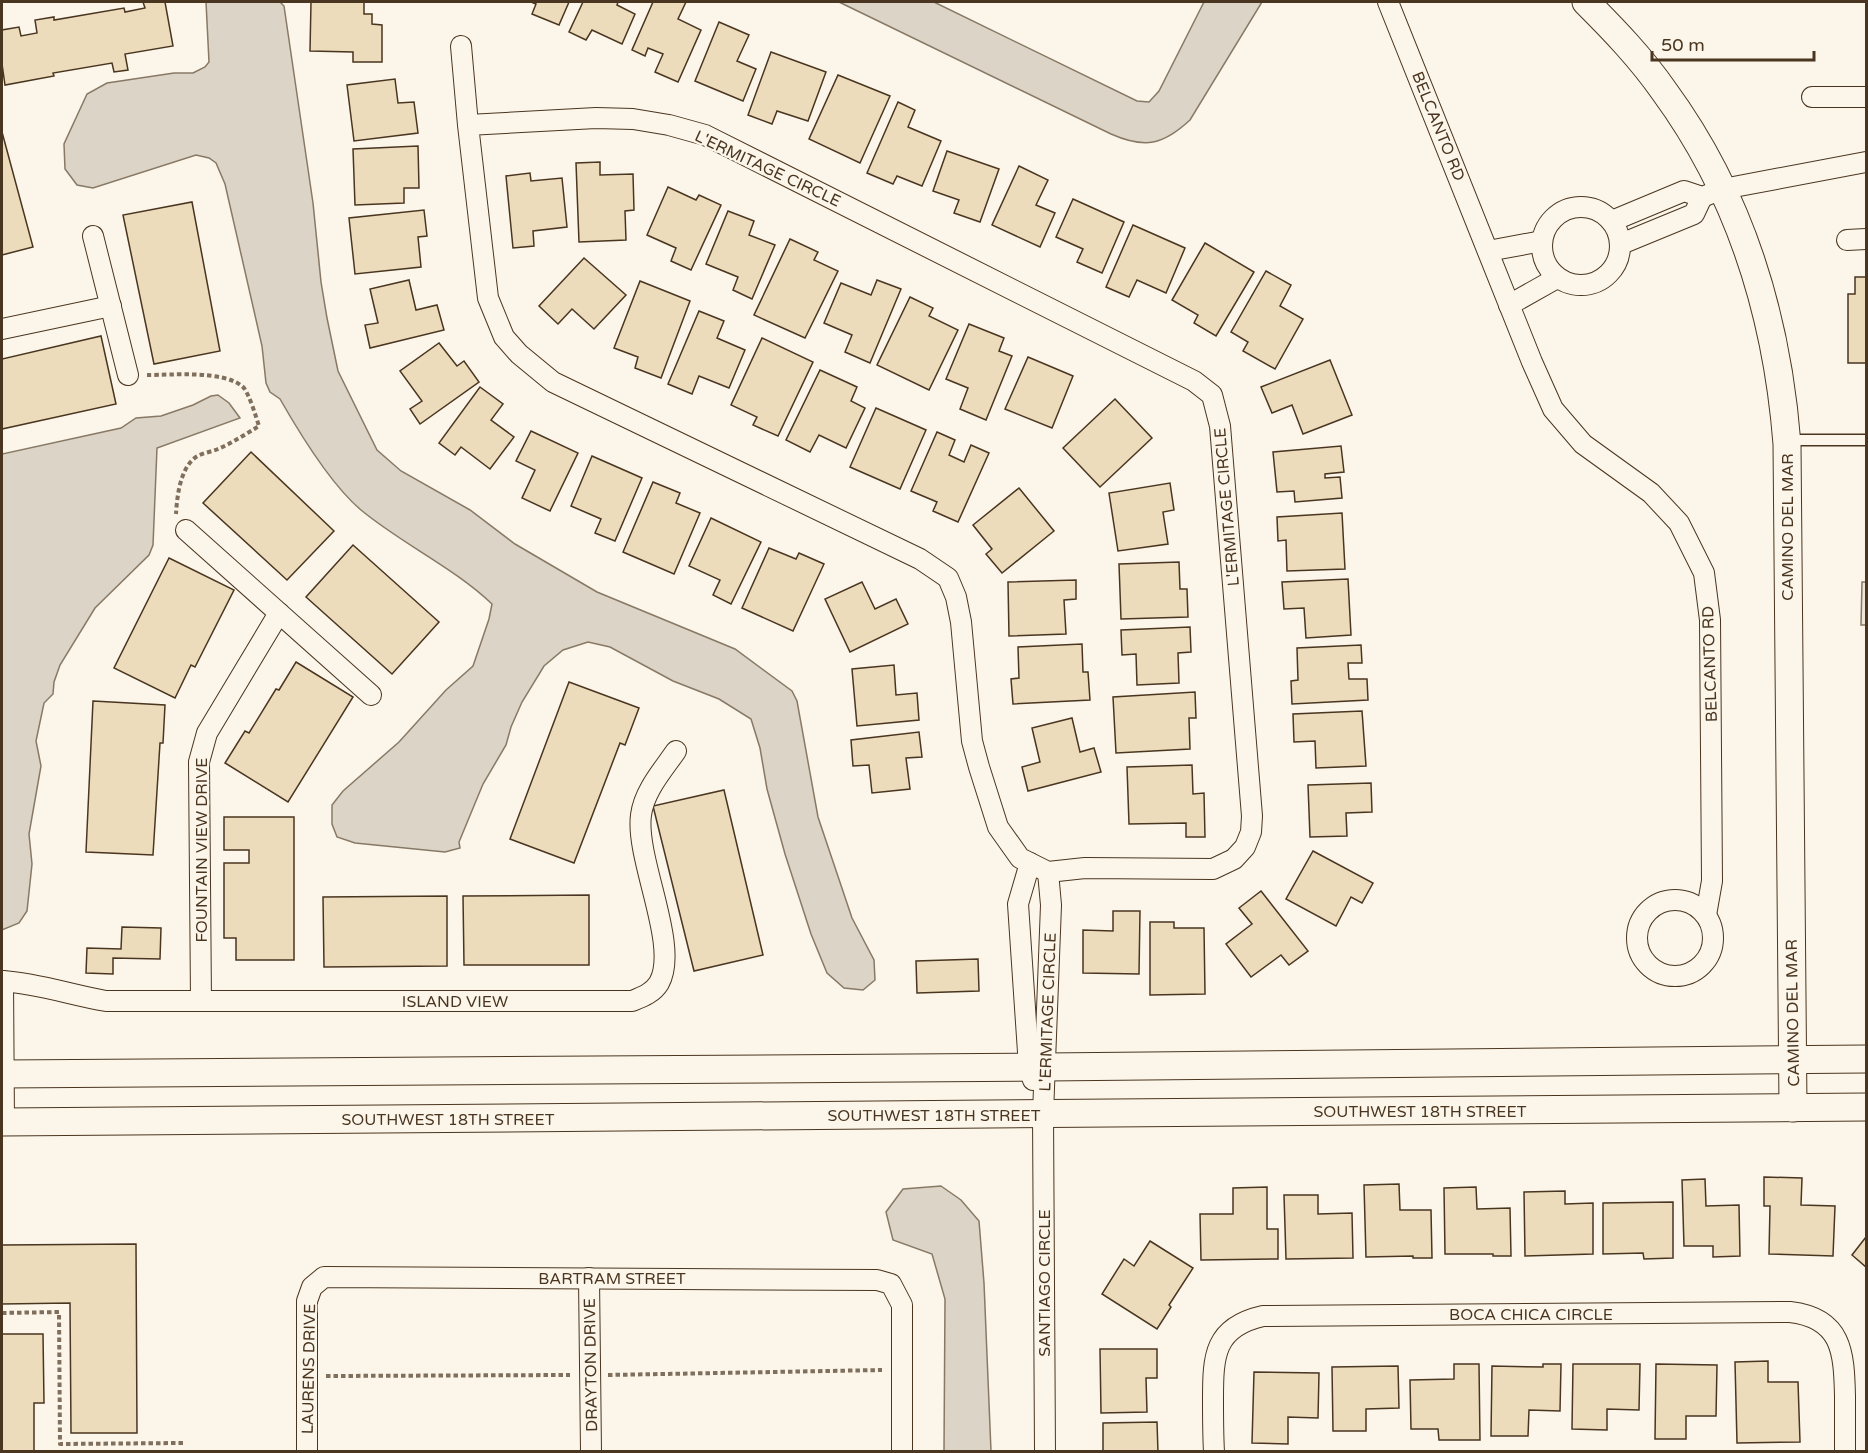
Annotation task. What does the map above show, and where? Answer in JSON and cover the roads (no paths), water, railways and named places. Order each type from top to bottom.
[{"type":"main road","name":"CAMINO DEL MAR","points":[[1586,2],[1623,40],[1664,90],[1688,125],[1712,193],[1750,254],[1778,359],[1786,440],[1793,1108]]},
{"type":"main road","points":[[3,1074],[1866,1059]]},
{"type":"main road","name":"SOUTHWEST 18TH STREET","points":[[3,1122],[1866,1107]]},
{"type":"street","name":"BELCANTO RD","points":[[1388,2],[1553,409],[1583,444],[1651,494],[1679,523],[1704,573],[1710,632],[1712,881],[1706,915]]},
{"type":"street","points":[[461,46],[488,298],[504,337],[519,354],[553,382],[920,559],[948,578],[956,597],[961,622],[972,741],[998,827],[1020,858],[1048,872]]},
{"type":"street","points":[[1812,97],[1866,98]]},
{"type":"street","name":"L'ERMITAGE CIRCLE","points":[[468,125],[633,118],[705,135],[1194,381],[1212,395],[1220,426],[1252,816],[1251,832],[1245,847],[1234,859],[1213,869],[1085,868],[1048,872],[1051,905],[1050,938],[1037,1067]]},
{"type":"street","points":[[1612,221],[1684,191],[1712,193],[1866,162]]},
{"type":"street","points":[[1621,244],[1694,214],[1712,193]]},
{"type":"street","points":[[1577,207],[1590,208],[1602,213],[1612,221],[1621,244],[1614,268],[1605,278],[1594,284],[1581,286],[1569,284],[1557,278],[1547,268],[1542,255],[1545,229],[1553,218],[1564,210],[1577,207]]},
{"type":"street","points":[[93,236],[128,375]]},
{"type":"street","points":[[1488,251],[1542,241]]},
{"type":"street","points":[[1509,305],[1557,278]]},
{"type":"street","points":[[2,329],[111,306]]},
{"type":"street","points":[[186,530],[371,695]]},
{"type":"street","name":"FOUNTAIN VIEW DRIVE","points":[[201,1001],[199,762],[207,733],[279,614]]},
{"type":"street","name":"ISLAND VIEW","points":[[3,1122],[2,981],[29,984],[106,1001],[632,1001],[647,994],[658,983],[663,968],[664,951],[663,935],[654,903],[640,829],[641,814],[654,783],[676,751]]},
{"type":"street","name":"L'ERMITAGE CIRCLE","points":[[1029,863],[1018,904],[1044,1114]]},
{"type":"street","name":"SANTIAGO CIRCLE","points":[[1044,1114],[1045,1452]]},
{"type":"street","name":"BARTRAM STREET","points":[[312,1287],[324,1278],[877,1280],[891,1284],[902,1305],[902,1452]]},
{"type":"street","name":"DRAYTON DRIVE","points":[[589,1278],[591,1452]]},
{"type":"street","name":"LAURENS DRIVE","points":[[307,1452],[307,1301],[312,1287]]},
{"type":"street","name":"BOCA CHICA CIRCLE","points":[[1214,1452],[1213,1371],[1215,1356],[1221,1341],[1233,1328],[1247,1320],[1263,1316],[1790,1312],[1820,1320],[1832,1331],[1841,1346],[1845,1362],[1845,1452]]},
{"type":"lane","points":[[1786,440],[1866,440]]}]
